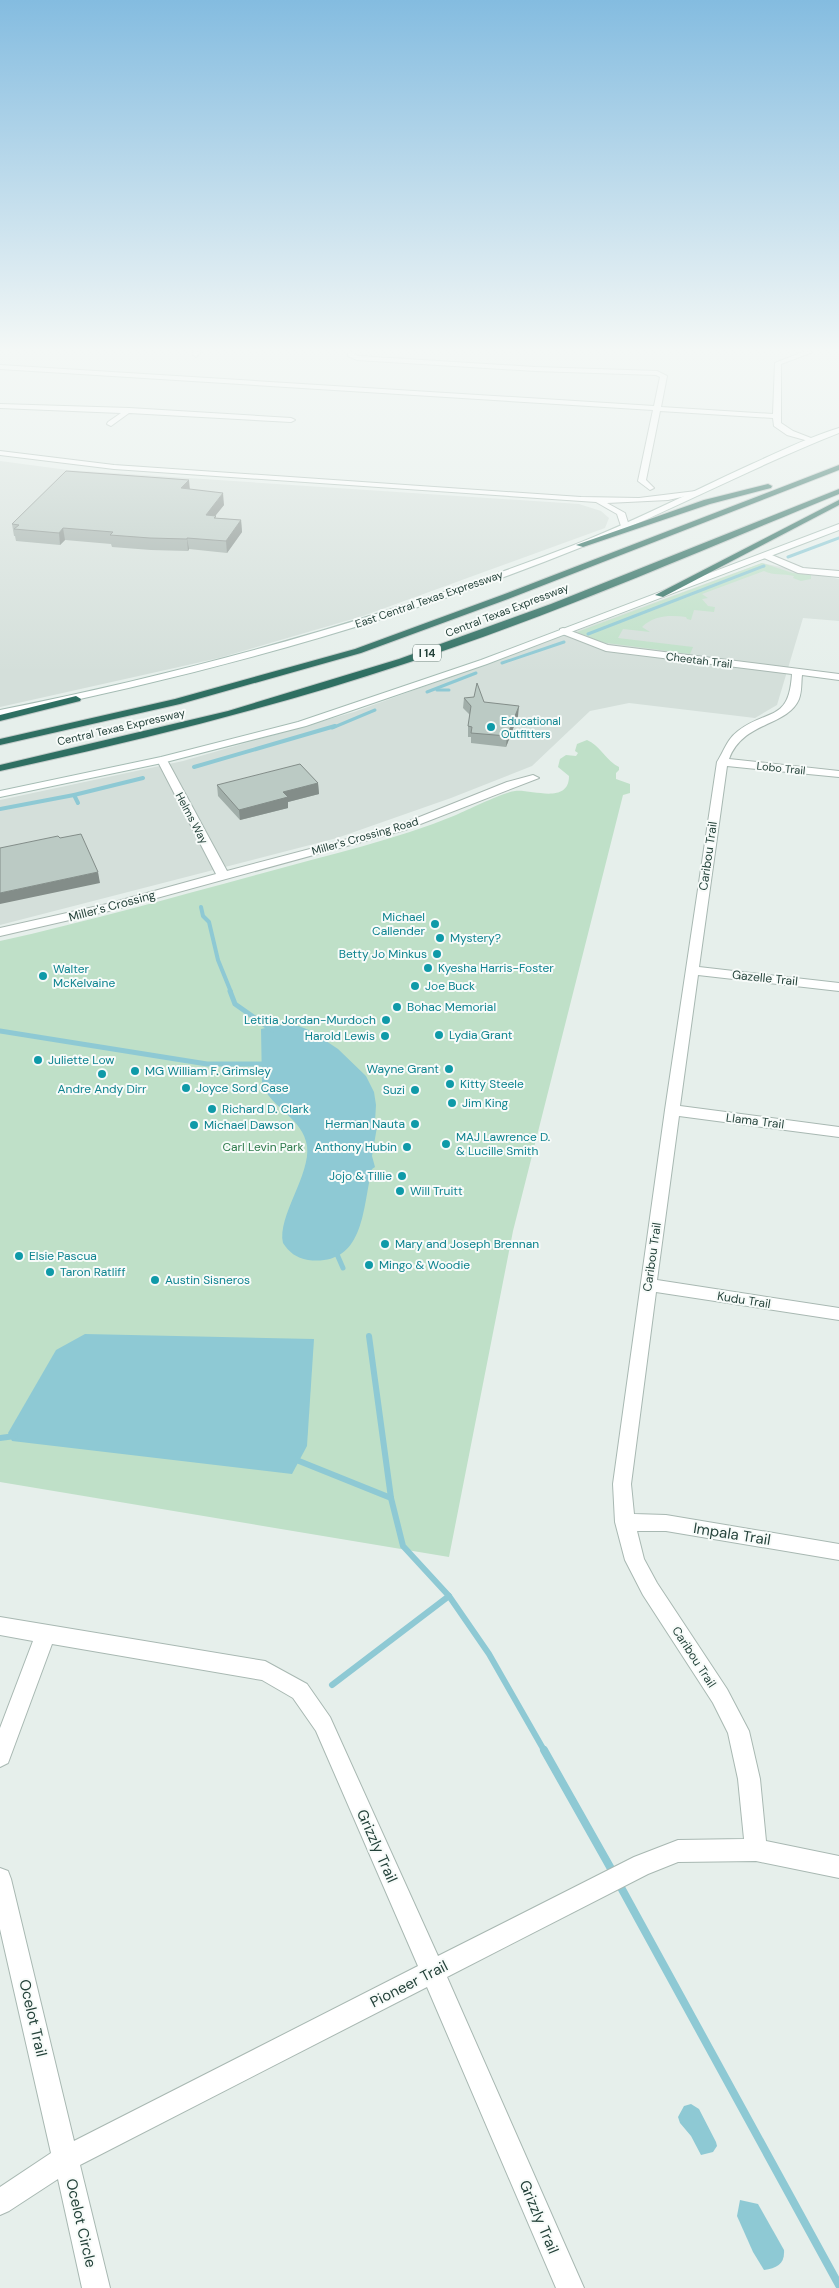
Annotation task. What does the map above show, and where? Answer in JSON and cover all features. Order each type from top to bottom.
[{"type":"highway","points":[[580,545],[707,502],[836,468]]},
{"type":"highway","name":"Central Texas Expressway","points":[[0,742],[176,702],[358,651],[505,598],[836,468]]},
{"type":"highway","name":"Central Texas Expressway","points":[[0,768],[215,717],[401,662],[544,610],[839,491]]},
{"type":"highway","points":[[660,595],[839,502]]},
{"type":"highway","points":[[0,718],[76,699]]},
{"type":"street","points":[[47,459],[114,467],[581,499],[642,501],[669,499],[696,493]]},
{"type":"street","points":[[647,459],[642,481],[650,488]]},
{"type":"street","name":"East Central Texas Expressway","points":[[0,713],[76,699],[190,672],[319,637],[421,604],[580,545],[771,459]]},
{"type":"street","points":[[581,499],[600,502],[612,507],[621,514],[625,526]]},
{"type":"street","points":[[0,794],[162,760],[302,724],[480,664],[562,631],[767,556],[839,527]]},
{"type":"street","points":[[767,556],[801,571],[839,574]]},
{"type":"street","name":"Cheetah Trail","points":[[562,631],[606,648],[839,677]]},
{"type":"street","name":"Caribou Trail","points":[[756,1850],[749,1778],[738,1731],[720,1696],[650,1589],[635,1560],[625,1522],[622,1484],[672,1110],[722,762],[727,750],[742,732],[786,709],[794,695],[797,671]]},
{"type":"street","name":"Helms Way","points":[[162,760],[223,875]]},
{"type":"street","name":"Lobo Trail","points":[[722,762],[839,774]]},
{"type":"street","name":"Miller's Crossing Road","points":[[223,875],[401,828],[511,784],[533,778]]},
{"type":"street","name":"Miller's Crossing","points":[[0,932],[61,919],[223,875]]},
{"type":"street","name":"Gazelle Trail","points":[[692,970],[839,987]]},
{"type":"street","name":"Llama Trail","points":[[672,1110],[839,1132]]},
{"type":"street","name":"Kudu Trail","points":[[648,1285],[839,1314]]},
{"type":"street","name":"Impala Trail","points":[[625,1522],[666,1523],[839,1552]]},
{"type":"street","name":"Grizzly Trail","points":[[0,1626],[265,1671],[300,1691],[323,1724],[570,2288]]},
{"type":"street","points":[[0,1756],[46,1634]]},
{"type":"street","name":"Pioneer Trail","points":[[0,2202],[67,2158],[642,1865],[678,1851],[756,1850],[839,1867]]},
{"type":"street","name":"Ocelot Trail","points":[[0,1878],[67,2158]]},
{"type":"street","name":"Ocelot Circle","points":[[67,2158],[96,2288]]},
{"type":"shaded area","points":[[0,461],[68,470],[579,504],[601,511],[609,518],[605,528],[363,616],[219,658],[0,707]]},
{"type":"shaded area","points":[[762,563],[839,579],[839,621],[803,618],[777,705],[755,718],[629,703],[590,711],[532,766],[451,798],[337,838],[0,925],[0,800],[183,761],[354,712]]},
{"type":"green space","points":[[762,563],[793,573],[811,575],[811,579],[801,581],[793,578],[794,576],[764,571],[702,594],[708,598],[702,599],[708,606],[715,607],[714,612],[694,610],[691,620],[680,616],[657,618],[642,627],[650,632],[623,629],[618,638],[693,647],[690,654],[599,642],[577,632]]},
{"type":"green space","name":"Carl Levin Park","points":[[587,740],[619,767],[616,779],[630,784],[630,793],[623,795],[513,1231],[449,1557],[0,1482],[0,941],[134,908],[339,853],[433,824],[510,792],[556,793],[563,790],[567,785],[569,776],[558,767],[560,759],[566,755],[576,756],[578,753],[575,751],[577,744]]},
{"type":"water","points":[[284,1024],[299,1026],[311,1031],[338,1049],[366,1076],[374,1092],[376,1105],[375,1122],[377,1127],[372,1156],[375,1167],[371,1170],[360,1225],[355,1238],[348,1248],[338,1256],[325,1260],[300,1258],[290,1252],[283,1243],[282,1233],[285,1221],[300,1182],[307,1157],[307,1146],[300,1128],[272,1100],[262,1084],[261,1029]]},
{"type":"water","points":[[85,1334],[314,1339],[307,1446],[292,1474],[12,1441],[8,1433],[56,1350]]},
{"type":"water","points":[[691,2104],[699,2109],[716,2142],[717,2146],[713,2152],[701,2155],[691,2136],[680,2123],[678,2117],[684,2106]]},
{"type":"water","points":[[740,2200],[758,2204],[784,2250],[782,2262],[773,2268],[764,2270],[753,2252],[737,2216]]},
{"type":"building","points":[[66,471],[189,480],[181,488],[223,493],[206,515],[216,516],[214,518],[241,520],[226,541],[110,535],[113,532],[63,528],[59,533],[14,529],[19,525],[12,524]]},
{"type":"building","name":"Educational Outfitters","points":[[477,683],[484,702],[519,706],[507,736],[471,733],[472,727],[468,726],[471,706],[464,698],[474,697]]},
{"type":"building","points":[[300,764],[318,783],[283,792],[288,797],[239,810],[217,785]]},
{"type":"building","points":[[81,834],[98,872],[0,893],[0,848],[58,836],[60,838]]},
{"type":"waterway","points":[[788,557],[839,538]]},
{"type":"waterway","points":[[588,634],[764,566]]},
{"type":"waterway","points":[[502,663],[564,642]]},
{"type":"waterway","points":[[427,692],[476,673]]},
{"type":"waterway","points":[[437,690],[449,690]]},
{"type":"waterway","points":[[332,728],[375,710]]},
{"type":"waterway","points":[[194,767],[335,726]]},
{"type":"waterway","points":[[74,795],[143,778]]},
{"type":"waterway","points":[[0,809],[74,795]]},
{"type":"waterway","points":[[74,795],[78,803]]},
{"type":"waterway","points":[[201,907],[203,916],[209,922],[218,960],[231,992]]},
{"type":"waterway","points":[[230,991],[235,1004],[272,1030]]},
{"type":"waterway","points":[[0,1031],[207,1064],[267,1064]]},
{"type":"waterway","points":[[336,1252],[343,1268]]},
{"type":"waterway","points":[[369,1336],[391,1498]]},
{"type":"waterway","points":[[0,1438],[15,1436]]},
{"type":"waterway","points":[[294,1459],[391,1498]]},
{"type":"waterway","points":[[391,1498],[403,1546],[449,1596]]},
{"type":"waterway","points":[[332,1685],[449,1596]]},
{"type":"waterway","points":[[449,1596],[489,1654],[545,1752]]},
{"type":"waterway","points":[[544,1750],[614,1874]]},
{"type":"waterway","points":[[618,1882],[839,2285]]},
{"type":"place","name":"Educational Outfitters","points":[[491,727]]},
{"type":"place","name":"Michael Callender","points":[[435,924]]},
{"type":"place","name":"Mystery?","points":[[440,938]]},
{"type":"place","name":"Betty Jo Minkus","points":[[437,954]]},
{"type":"place","name":"Kyesha Harris-Foster","points":[[428,968]]},
{"type":"place","name":"Walter McKelvaine","points":[[43,976]]},
{"type":"place","name":"Joe Buck","points":[[415,986]]},
{"type":"place","name":"Bohac Memorial","points":[[397,1007]]},
{"type":"place","name":"Letitia Jordan-Murdoch","points":[[386,1020]]},
{"type":"place","name":"Lydia Grant","points":[[439,1035]]},
{"type":"place","name":"Harold Lewis","points":[[385,1036]]},
{"type":"place","name":"Juliette Low","points":[[38,1060]]},
{"type":"place","name":"Wayne Grant","points":[[449,1069]]},
{"type":"place","name":"MG William F. Grimsley","points":[[135,1071]]},
{"type":"place","name":"Andre Andy Dirr","points":[[102,1074]]},
{"type":"place","name":"Kitty Steele","points":[[450,1084]]},
{"type":"place","name":"Joyce Sord Case","points":[[186,1088]]},
{"type":"place","name":"Suzi","points":[[415,1090]]},
{"type":"place","name":"Jim King","points":[[452,1103]]},
{"type":"place","name":"Richard D. Clark","points":[[212,1109]]},
{"type":"place","name":"Herman Nauta","points":[[415,1124]]},
{"type":"place","name":"Michael Dawson","points":[[194,1125]]},
{"type":"place","name":"MAJ Lawrence D. & Lucille Smith","points":[[446,1144]]},
{"type":"place","name":"Anthony Hubin","points":[[407,1147]]},
{"type":"place","name":"Jojo & Tillie","points":[[402,1176]]},
{"type":"place","name":"Will Truitt","points":[[400,1191]]},
{"type":"place","name":"Mary and Joseph Brennan","points":[[385,1244]]},
{"type":"place","name":"Elsie Pascua","points":[[19,1256]]},
{"type":"place","name":"Mingo & Woodie","points":[[369,1265]]},
{"type":"place","name":"Taron Ratliff","points":[[50,1272]]},
{"type":"place","name":"Austin Sisneros","points":[[155,1280]]}]
